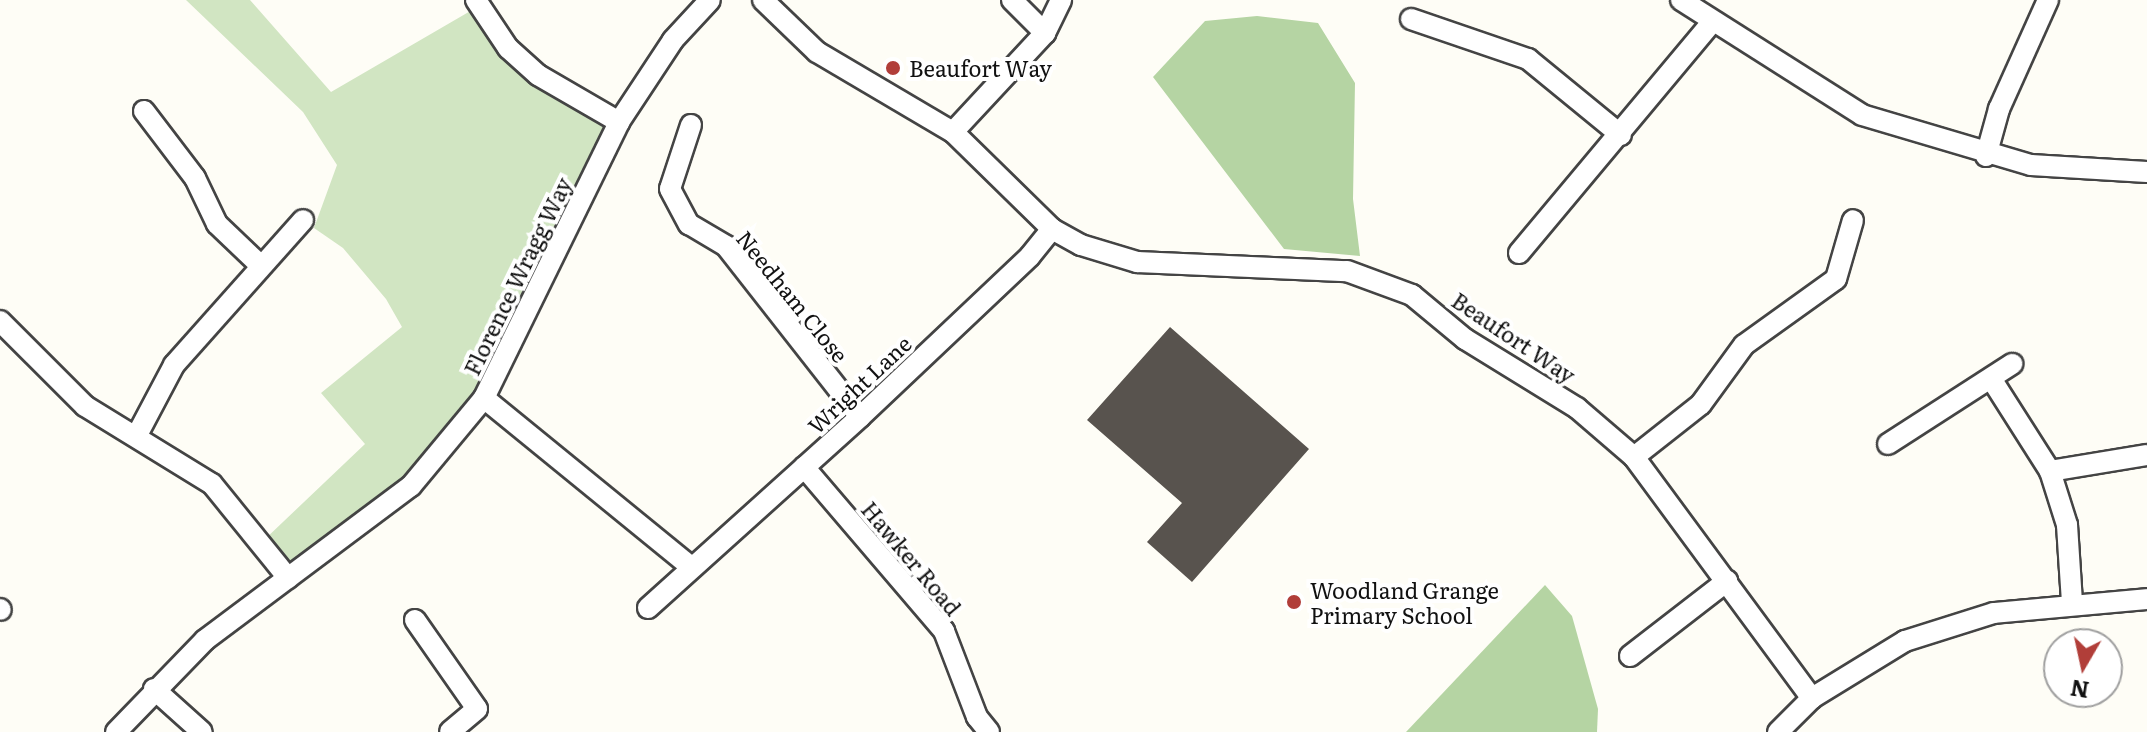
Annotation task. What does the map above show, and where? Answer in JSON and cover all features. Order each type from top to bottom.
[{"type":"street","points":[[476,0],[508,48],[538,75],[619,122]]},
{"type":"street","name":"Florence Wragg Way","points":[[116,732],[154,689],[205,640],[411,486],[484,398],[619,122],[673,40],[710,0]]},
{"type":"street","name":"Beaufort Way","points":[[763,0],[817,52],[953,132],[1052,229],[1081,245],[1137,262],[1347,271],[1412,295],[1465,339],[1577,408],[1634,457],[1812,698]]},
{"type":"street","points":[[1012,0],[1045,33]]},
{"type":"street","points":[[953,132],[1045,33],[1061,0]]},
{"type":"street","points":[[1681,0],[1711,23],[1835,102],[1986,156],[2031,165],[2147,172]]},
{"type":"street","points":[[1986,156],[1999,109],[2048,0]]},
{"type":"street","points":[[1411,19],[1528,59],[1621,135]]},
{"type":"street","points":[[1519,253],[1621,135],[1711,23]]},
{"type":"street","points":[[144,111],[195,178],[217,224],[260,265]]},
{"type":"street","name":"Needham Close","points":[[691,125],[670,189],[689,224],[726,246],[860,417]]},
{"type":"street","points":[[137,435],[174,365],[303,220]]},
{"type":"street","points":[[1634,457],[1701,404],[1744,345],[1836,279],[1853,220]]},
{"type":"street","name":"Wright Lane","points":[[648,608],[690,566],[860,417],[1030,256],[1052,229]]},
{"type":"street","points":[[0,322],[85,406],[137,435],[212,484],[288,578]]},
{"type":"street","points":[[1888,444],[1992,380],[2012,364]]},
{"type":"street","points":[[1992,380],[2050,471],[2067,525],[2072,603]]},
{"type":"street","points":[[484,398],[690,566]]},
{"type":"street","points":[[2050,471],[2147,455]]},
{"type":"street","name":"Hawker Road","points":[[804,467],[944,631],[977,717],[989,732]]},
{"type":"street","points":[[1630,656],[1727,581]]},
{"type":"street","points":[[1778,732],[1812,698],[1905,641],[1994,613],[2072,603],[2147,599]]},
{"type":"street","points":[[415,620],[477,709],[450,732]]},
{"type":"street","points":[[154,689],[202,732]]},
{"type":"green space","points":[[186,0],[250,0],[331,92],[479,6],[538,75],[619,122],[491,376],[411,486],[288,578],[263,541],[365,444],[321,393],[402,327],[386,299],[343,248],[314,228],[337,165],[303,112]]},
{"type":"green space","points":[[1257,16],[1318,23],[1355,83],[1353,199],[1360,256],[1284,249],[1153,77],[1205,21]]},
{"type":"green space","points":[[1545,585],[1572,616],[1598,709],[1597,732],[1406,732]]},
{"type":"building","points":[[1170,327],[1309,449],[1192,582],[1147,542],[1182,503],[1087,420]]},
{"type":"place","name":"Beaufort Way","points":[[893,68]]},
{"type":"place","name":"Woodland Grange Primary School","points":[[1294,602]]}]
